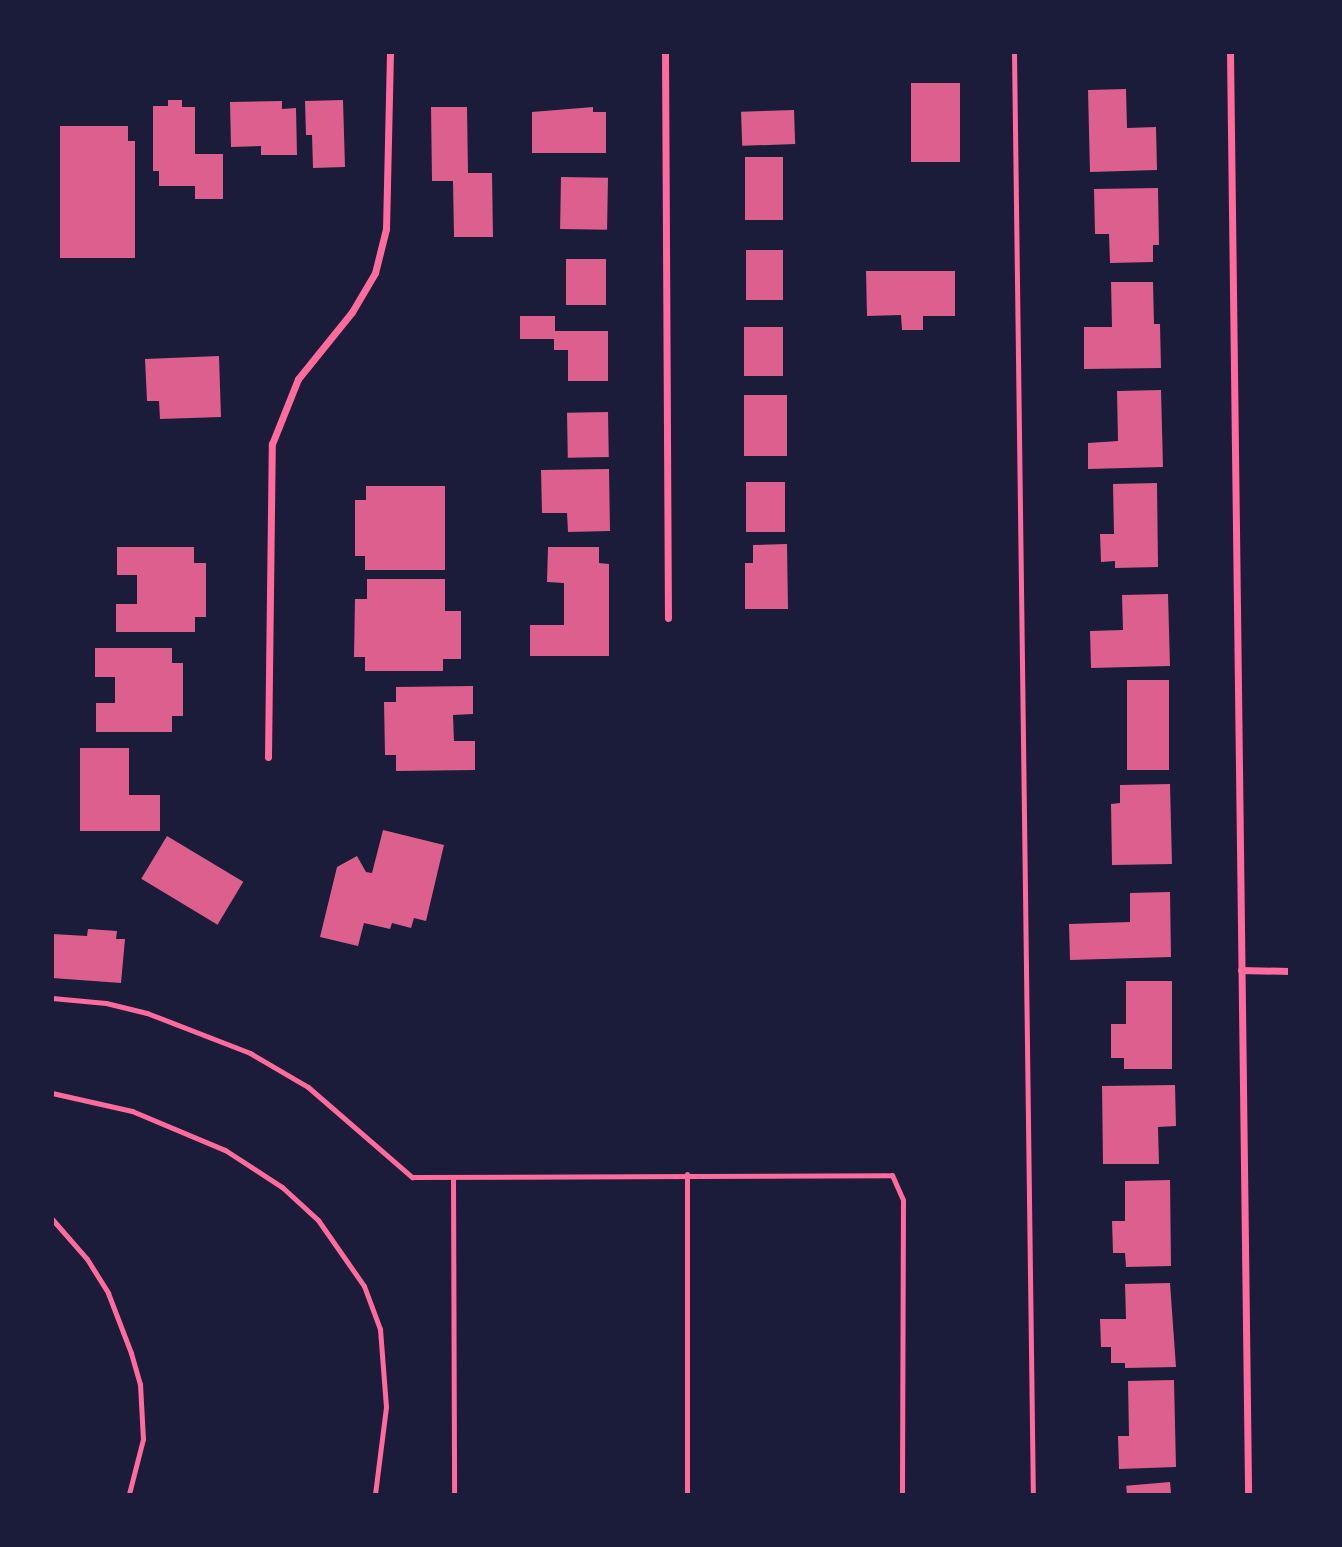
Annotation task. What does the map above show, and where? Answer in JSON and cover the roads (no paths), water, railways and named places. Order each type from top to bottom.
[{"type":"street","points":[[268,757],[272,444],[298,379],[352,312],[375,273],[387,229],[390,52]]},
{"type":"street","points":[[665,52],[668,618]]},
{"type":"street","points":[[1230,52],[1248,1494]]},
{"type":"street","points":[[1241,970],[1290,971]]},
{"type":"lane","points":[[1014,52],[1033,1494]]},
{"type":"lane","points":[[52,998],[135,1010],[237,1047],[308,1087],[412,1177],[880,1172],[896,1179],[903,1200],[902,1494]]},
{"type":"lane","points":[[52,1093],[132,1111],[225,1150],[282,1186],[318,1220],[364,1286],[380,1329],[387,1407],[376,1494]]},
{"type":"lane","points":[[687,1174],[687,1494]]},
{"type":"lane","points":[[453,1177],[454,1494]]},
{"type":"lane","points":[[52,1219],[87,1259],[108,1293],[140,1384],[143,1439],[129,1494]]}]
